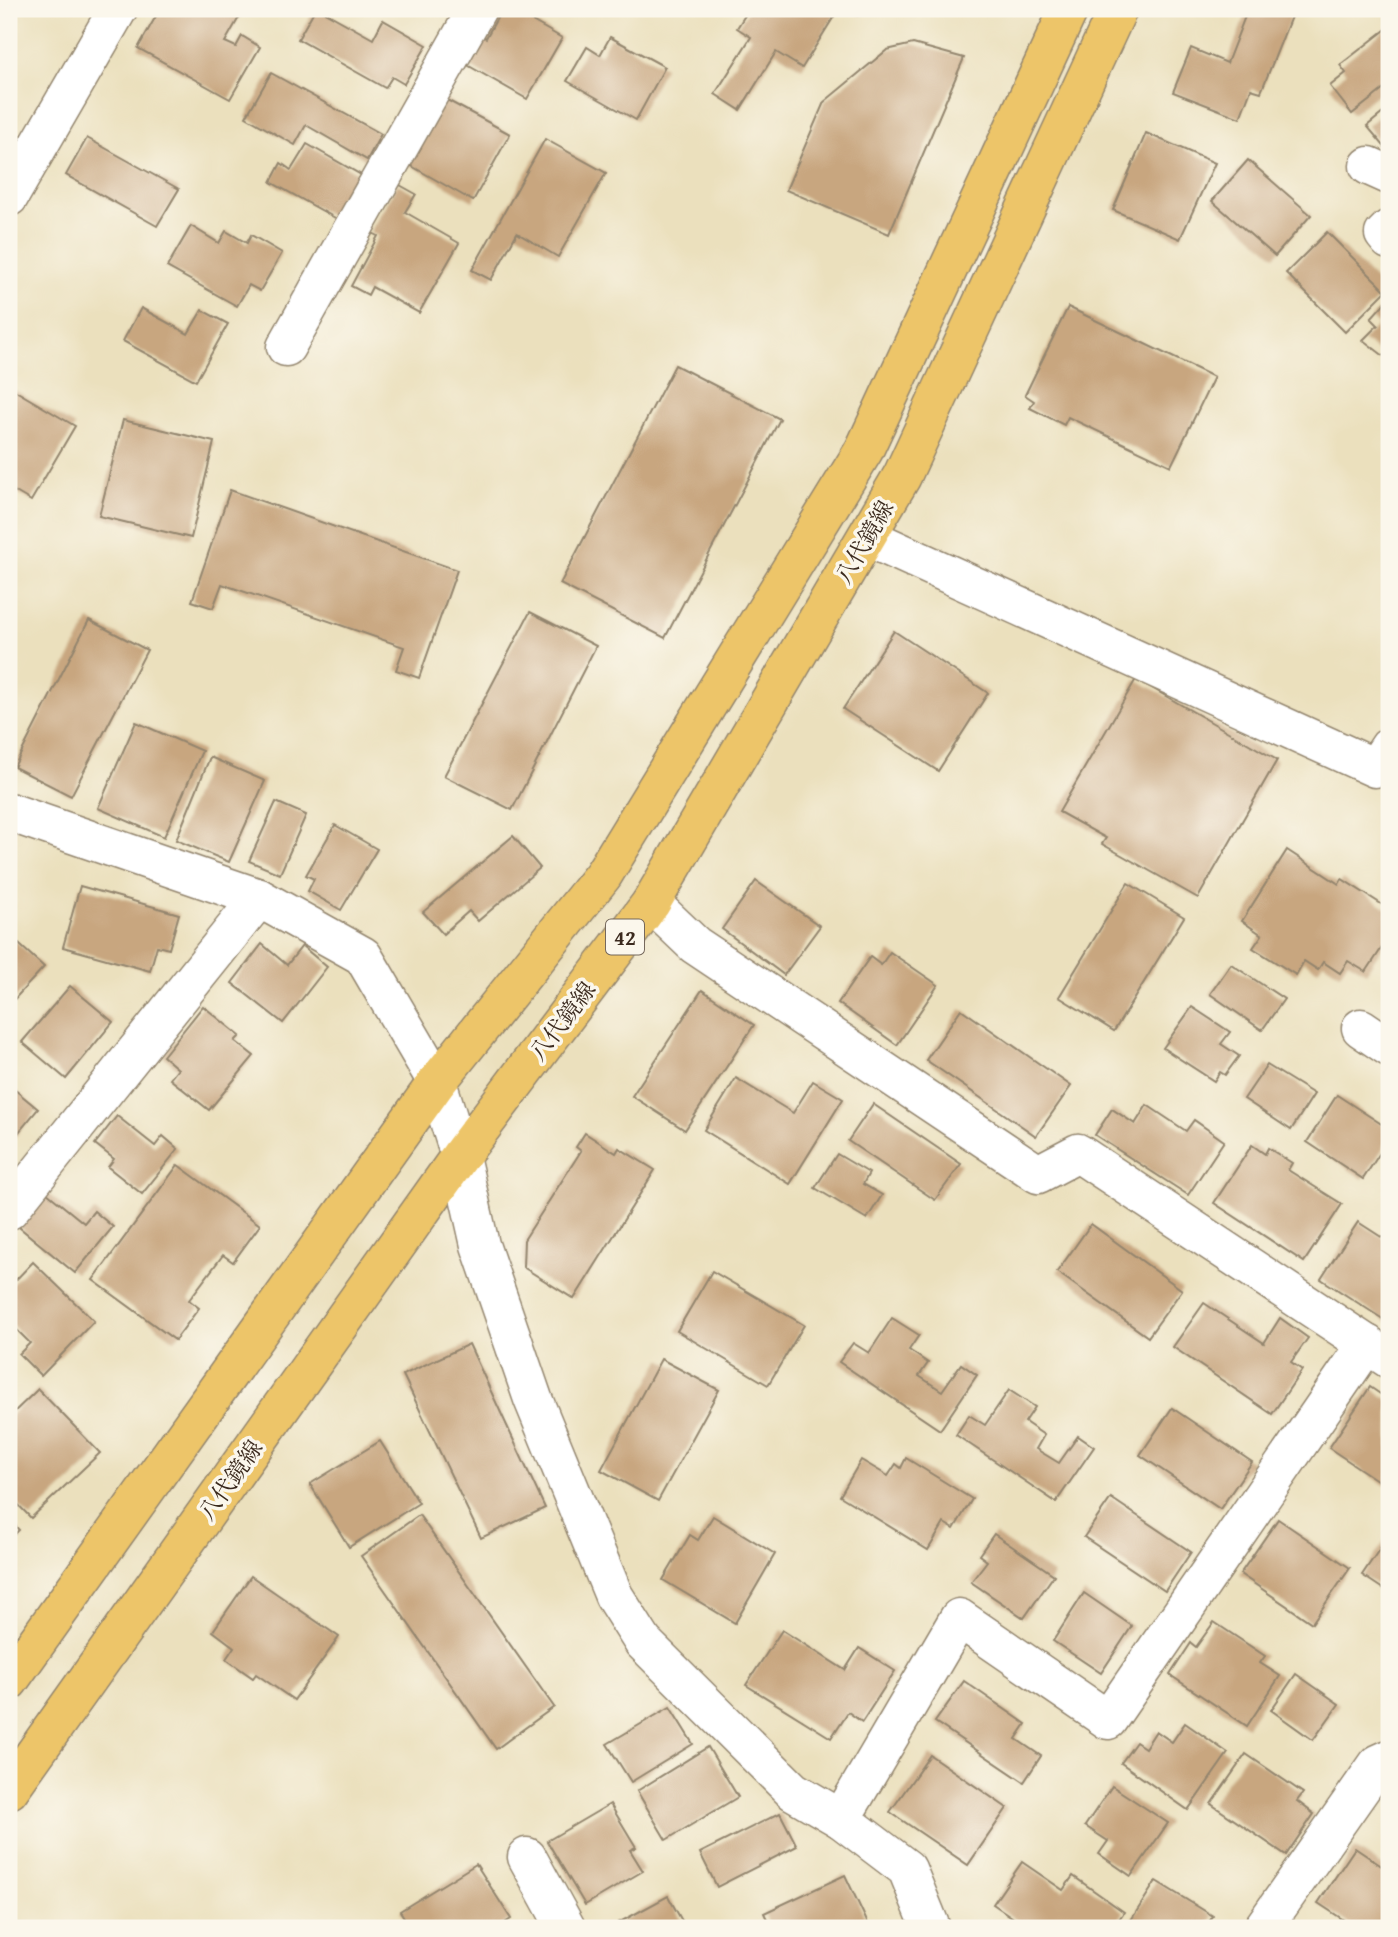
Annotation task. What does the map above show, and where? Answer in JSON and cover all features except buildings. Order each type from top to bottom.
[{"type":"main road","name":"八代鏡線","points":[[9,1681],[437,1082],[603,875],[864,450],[1069,9]]},
{"type":"main road","name":"八代鏡線","points":[[9,1790],[460,1156],[651,903],[902,476],[1118,9]]},
{"type":"street","points":[[9,197],[118,9]]},
{"type":"street","points":[[286,347],[477,9]]},
{"type":"street","points":[[1389,229],[1384,234],[1389,240]]},
{"type":"street","points":[[867,537],[1375,768],[1389,747]]},
{"type":"street","points":[[9,812],[259,898],[363,956],[437,1082],[460,1156],[480,1245],[533,1399],[614,1596],[643,1642],[793,1791],[841,1819],[907,1869],[930,1928]]},
{"type":"street","points":[[9,1210],[259,898]]},
{"type":"street","points":[[651,903],[695,945],[1038,1174],[1078,1153],[1378,1351],[1108,1720],[959,1618],[841,1819]]},
{"type":"street","points":[[1263,1928],[1378,1764],[1389,1759]]},
{"type":"street","points":[[527,1857],[566,1928]]}]
